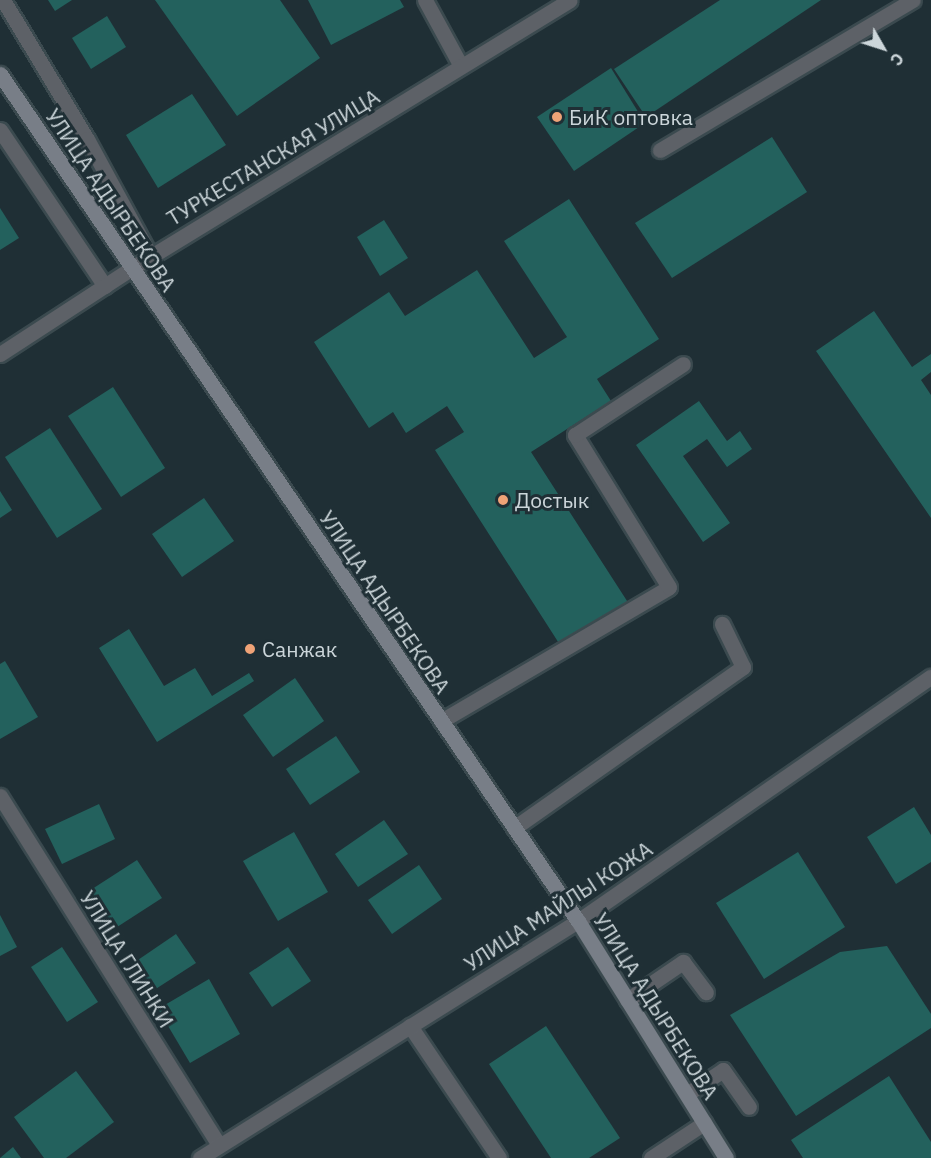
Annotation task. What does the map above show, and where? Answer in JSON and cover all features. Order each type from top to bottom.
[{"type":"main road","name":"УЛИЦА АДЫРБЕКОВА","points":[[0,74],[578,921],[726,1158]]},
{"type":"street","points":[[3,0],[151,257]]},
{"type":"street","points":[[425,0],[461,66]]},
{"type":"street","name":"ТУРКЕСТАНСКАЯ УЛИЦА","points":[[0,354],[132,268],[570,0]]},
{"type":"street","points":[[660,150],[913,0]]},
{"type":"street","points":[[0,130],[105,286]]},
{"type":"street","points":[[441,721],[669,587],[576,435],[683,364]]},
{"type":"street","points":[[514,828],[743,667],[722,624]]},
{"type":"street","name":"УЛИЦА МАЙЛЫ КОЖА","points":[[200,1158],[578,921],[931,677]]},
{"type":"street","name":"УЛИЦА ГЛИНКИ","points":[[0,796],[219,1145]]},
{"type":"street","points":[[627,1000],[682,962],[706,992]]},
{"type":"street","points":[[410,1026],[500,1158]]},
{"type":"street","points":[[687,1094],[723,1070],[748,1107]]},
{"type":"street","points":[[651,1158],[704,1122]]},
{"type":"building","points":[[48,0],[72,0],[55,11]]},
{"type":"building","points":[[155,0],[280,0],[320,58],[237,116]]},
{"type":"building","points":[[308,0],[400,0],[404,7],[331,45]]},
{"type":"building","points":[[720,0],[821,0],[646,117],[614,69]]},
{"type":"building","points":[[107,16],[126,47],[91,69],[72,38]]},
{"type":"building","points":[[611,68],[645,123],[574,171],[537,117]]},
{"type":"building","points":[[192,94],[226,145],[158,188],[126,135]]},
{"type":"building","points":[[772,137],[807,192],[672,278],[635,223]]},
{"type":"building","points":[[569,199],[659,339],[597,379],[611,401],[531,452],[629,604],[562,648],[435,450],[464,432],[447,406],[406,433],[393,412],[369,428],[314,342],[389,292],[405,316],[477,270],[534,358],[567,337],[504,241]]},
{"type":"building","points":[[0,208],[19,238],[0,250]]},
{"type":"building","points":[[384,220],[408,258],[380,276],[357,237]]},
{"type":"building","points":[[874,311],[912,367],[931,354],[931,372],[921,380],[931,395],[931,518],[816,351]]},
{"type":"building","points":[[113,387],[165,468],[121,497],[68,416]]},
{"type":"building","points":[[699,401],[727,441],[740,431],[752,449],[727,467],[707,439],[683,456],[730,523],[703,542],[636,445]]},
{"type":"building","points":[[50,428],[102,509],[57,538],[5,457]]},
{"type":"building","points":[[0,491],[12,510],[0,518]]},
{"type":"building","points":[[204,498],[234,541],[182,577],[152,534]]},
{"type":"building","points":[[129,629],[164,686],[195,668],[212,696],[249,673],[254,681],[157,742],[99,648]]},
{"type":"building","points":[[5,661],[38,717],[0,739],[0,664]]},
{"type":"building","points":[[295,678],[324,721],[273,757],[243,715]]},
{"type":"building","points":[[336,736],[360,772],[310,805],[286,769]]},
{"type":"building","points":[[99,804],[115,839],[62,864],[45,829]]},
{"type":"building","points":[[914,807],[931,835],[931,862],[896,884],[867,837]]},
{"type":"building","points":[[384,820],[408,854],[358,887],[335,854]]},
{"type":"building","points":[[294,832],[328,892],[278,921],[243,861]]},
{"type":"building","points":[[798,852],[845,927],[764,979],[716,903]]},
{"type":"building","points":[[137,860],[162,898],[114,929],[89,891]]},
{"type":"building","points":[[419,865],[442,899],[392,934],[368,900]]},
{"type":"building","points":[[0,915],[17,947],[0,956]]},
{"type":"building","points":[[176,934],[196,963],[151,992],[132,964]]},
{"type":"building","points":[[887,946],[931,1014],[931,1028],[796,1116],[730,1015],[840,952]]},
{"type":"building","points":[[62,947],[98,1002],[67,1022],[31,967]]},
{"type":"building","points":[[288,947],[311,981],[272,1007],[249,973]]},
{"type":"building","points":[[209,979],[240,1034],[190,1063],[158,1009]]},
{"type":"building","points":[[546,1026],[620,1138],[589,1158],[551,1158],[489,1064]]},
{"type":"building","points":[[76,1071],[114,1122],[66,1158],[44,1158],[14,1117]]},
{"type":"building","points":[[889,1076],[931,1142],[931,1158],[803,1158],[791,1140]]},
{"type":"building","points":[[13,1147],[21,1158],[0,1158]]},
{"type":"place","name":"БиК оптовка","points":[[557,117]]},
{"type":"place","name":"Достык","points":[[503,500]]},
{"type":"place","name":"Санжак","points":[[250,649]]}]
